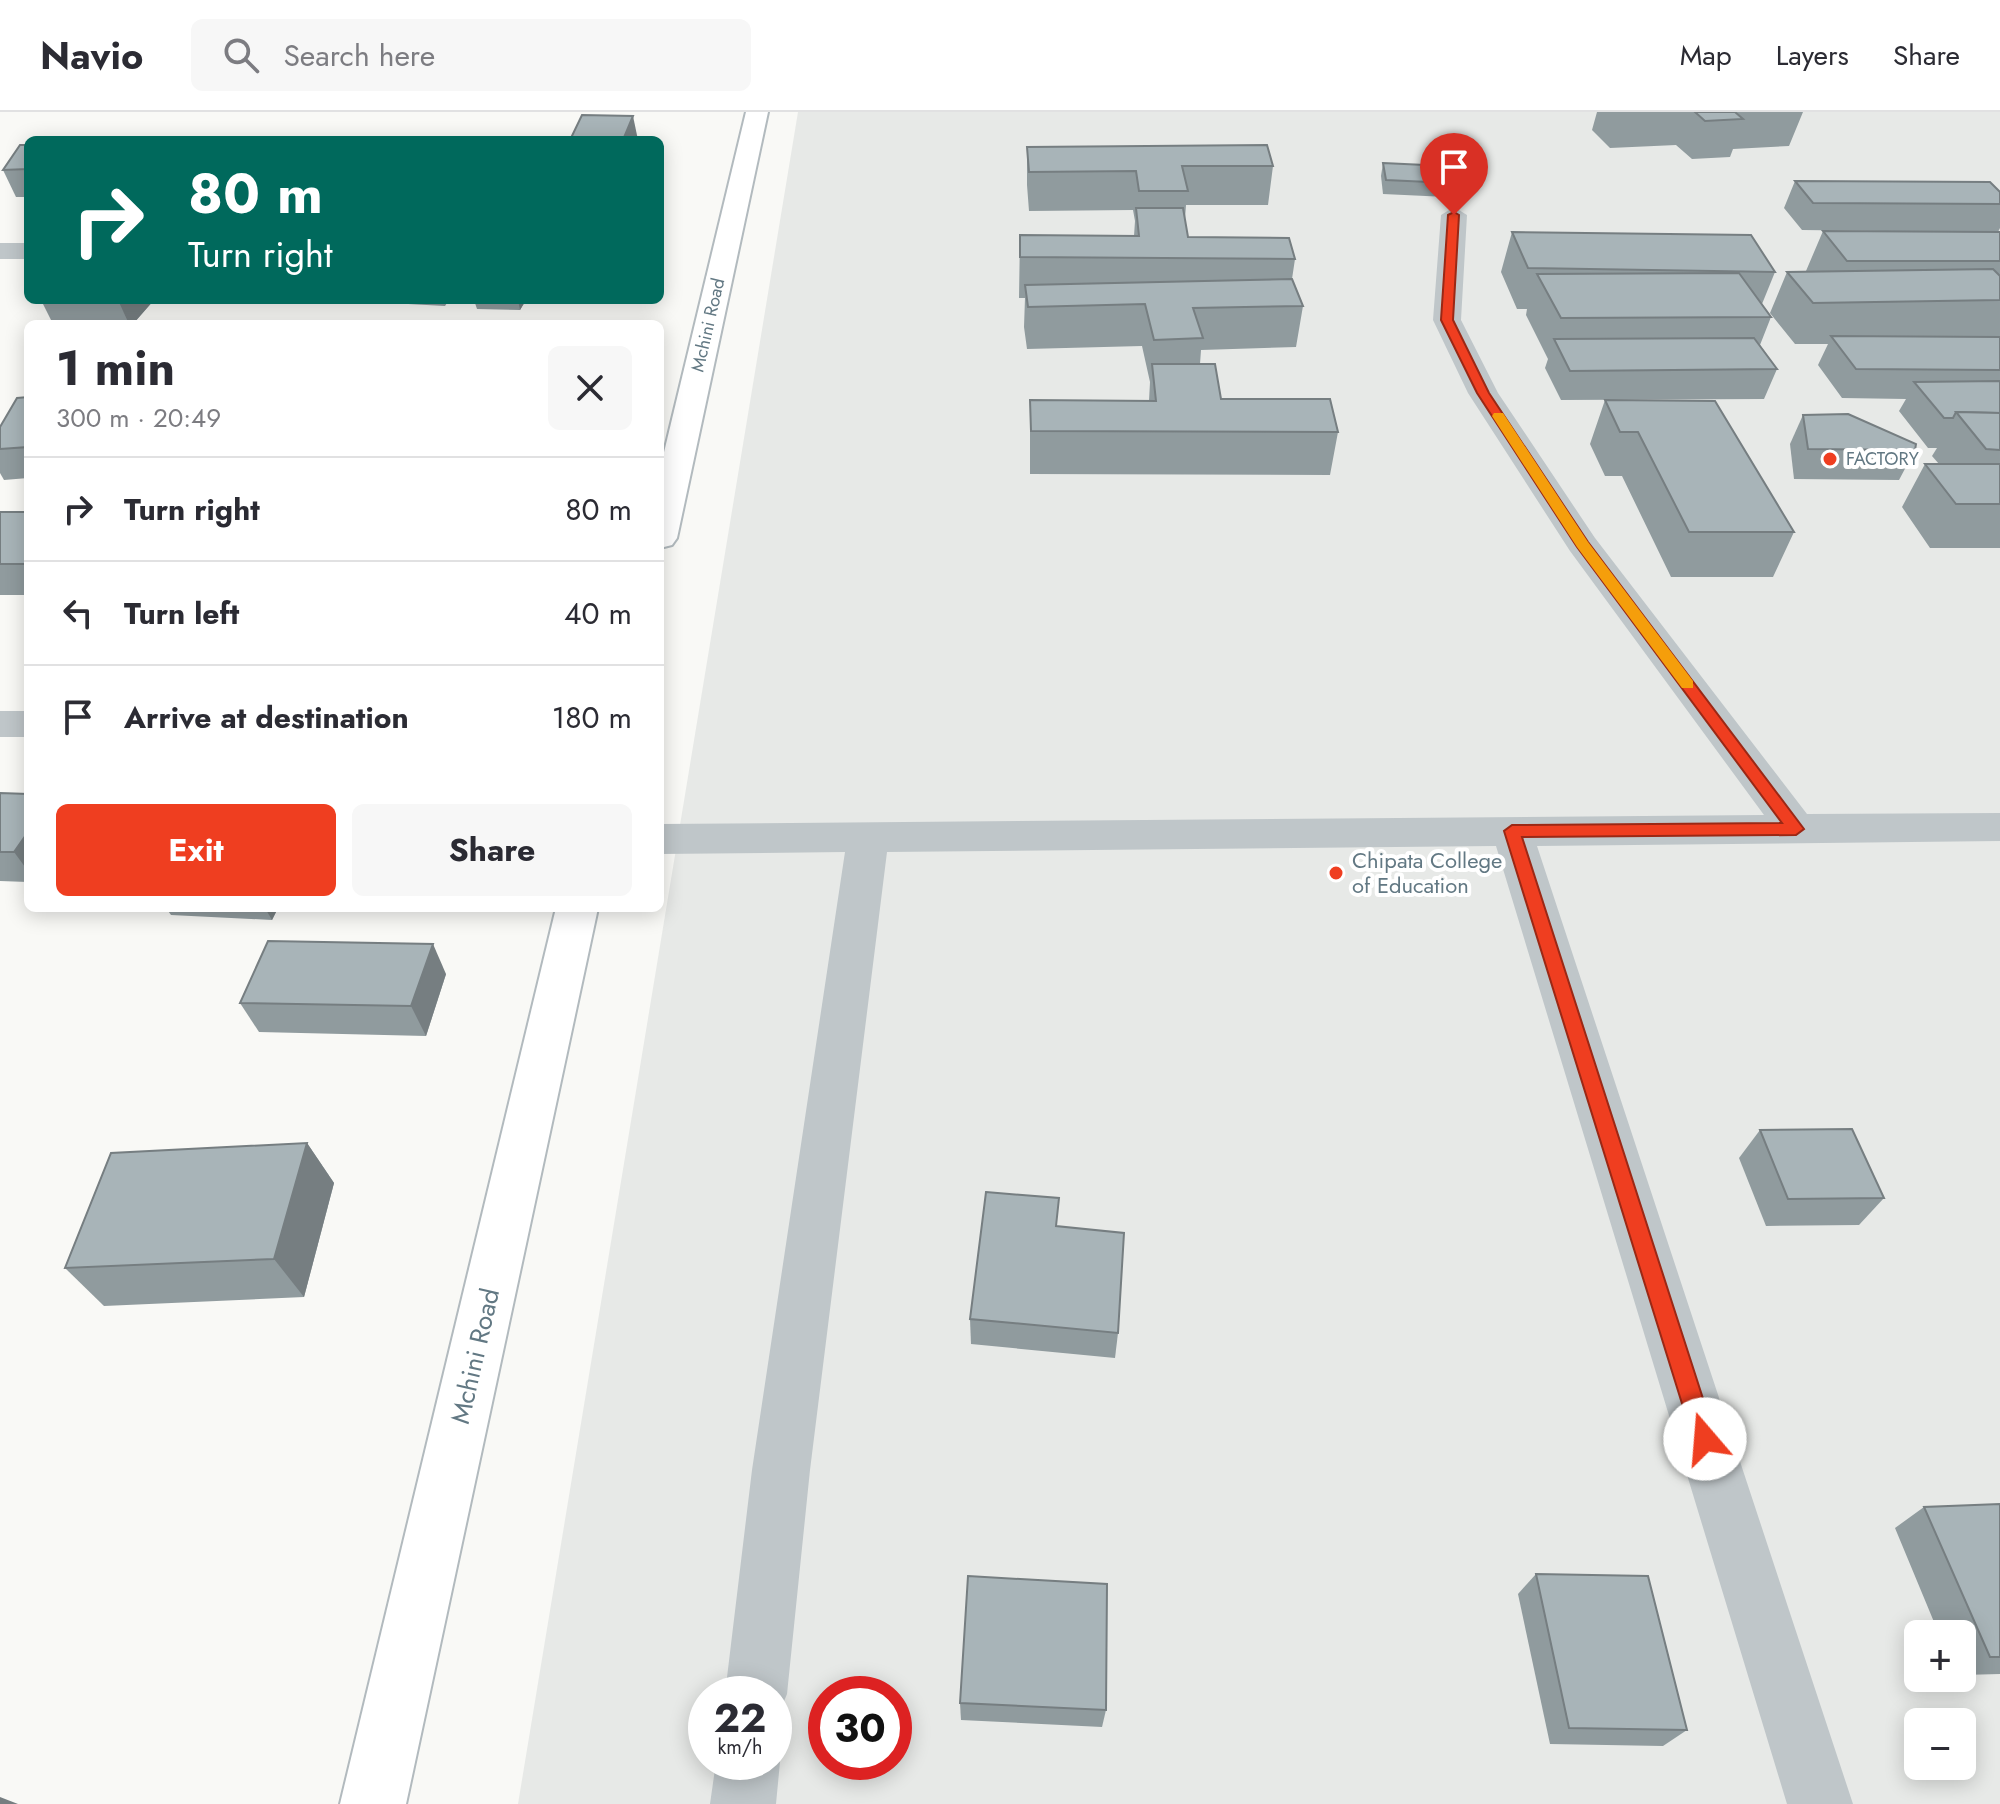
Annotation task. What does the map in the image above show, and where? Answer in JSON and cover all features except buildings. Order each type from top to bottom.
[{"type":"street","name":"Mchini Road","points":[[664,520],[757,112]]},
{"type":"street","points":[[1454,215],[1447,320],[1483,393],[1582,544],[1796,829]]},
{"type":"street","points":[[0,251],[24,251]]},
{"type":"street","points":[[0,724],[24,724]]},
{"type":"street","points":[[664,839],[2000,827]]},
{"type":"street","points":[[1512,831],[1820,1804]]},
{"type":"street","points":[[758,1676],[781,1470],[868,838]]},
{"type":"street","name":"Mchini Road","points":[[373,1804],[576,912]]},
{"type":"street","points":[[743,1804],[746,1780]]},
{"type":"shaded area","name":"Chipata College of Education","points":[[798,112],[2000,112],[2000,1804],[518,1804]]},
{"type":"slow traffic","points":[[1498,416],[1582,544],[1688,685]]},
{"type":"place","name":"FACTORY","points":[[1830,459]]},
{"type":"place","name":"Chipata College of Education","points":[[1336,873]]},
{"type":"route","points":[[1454,215],[1447,320],[1483,393],[1582,544],[1796,829],[1512,831],[1705,1439]]}]
